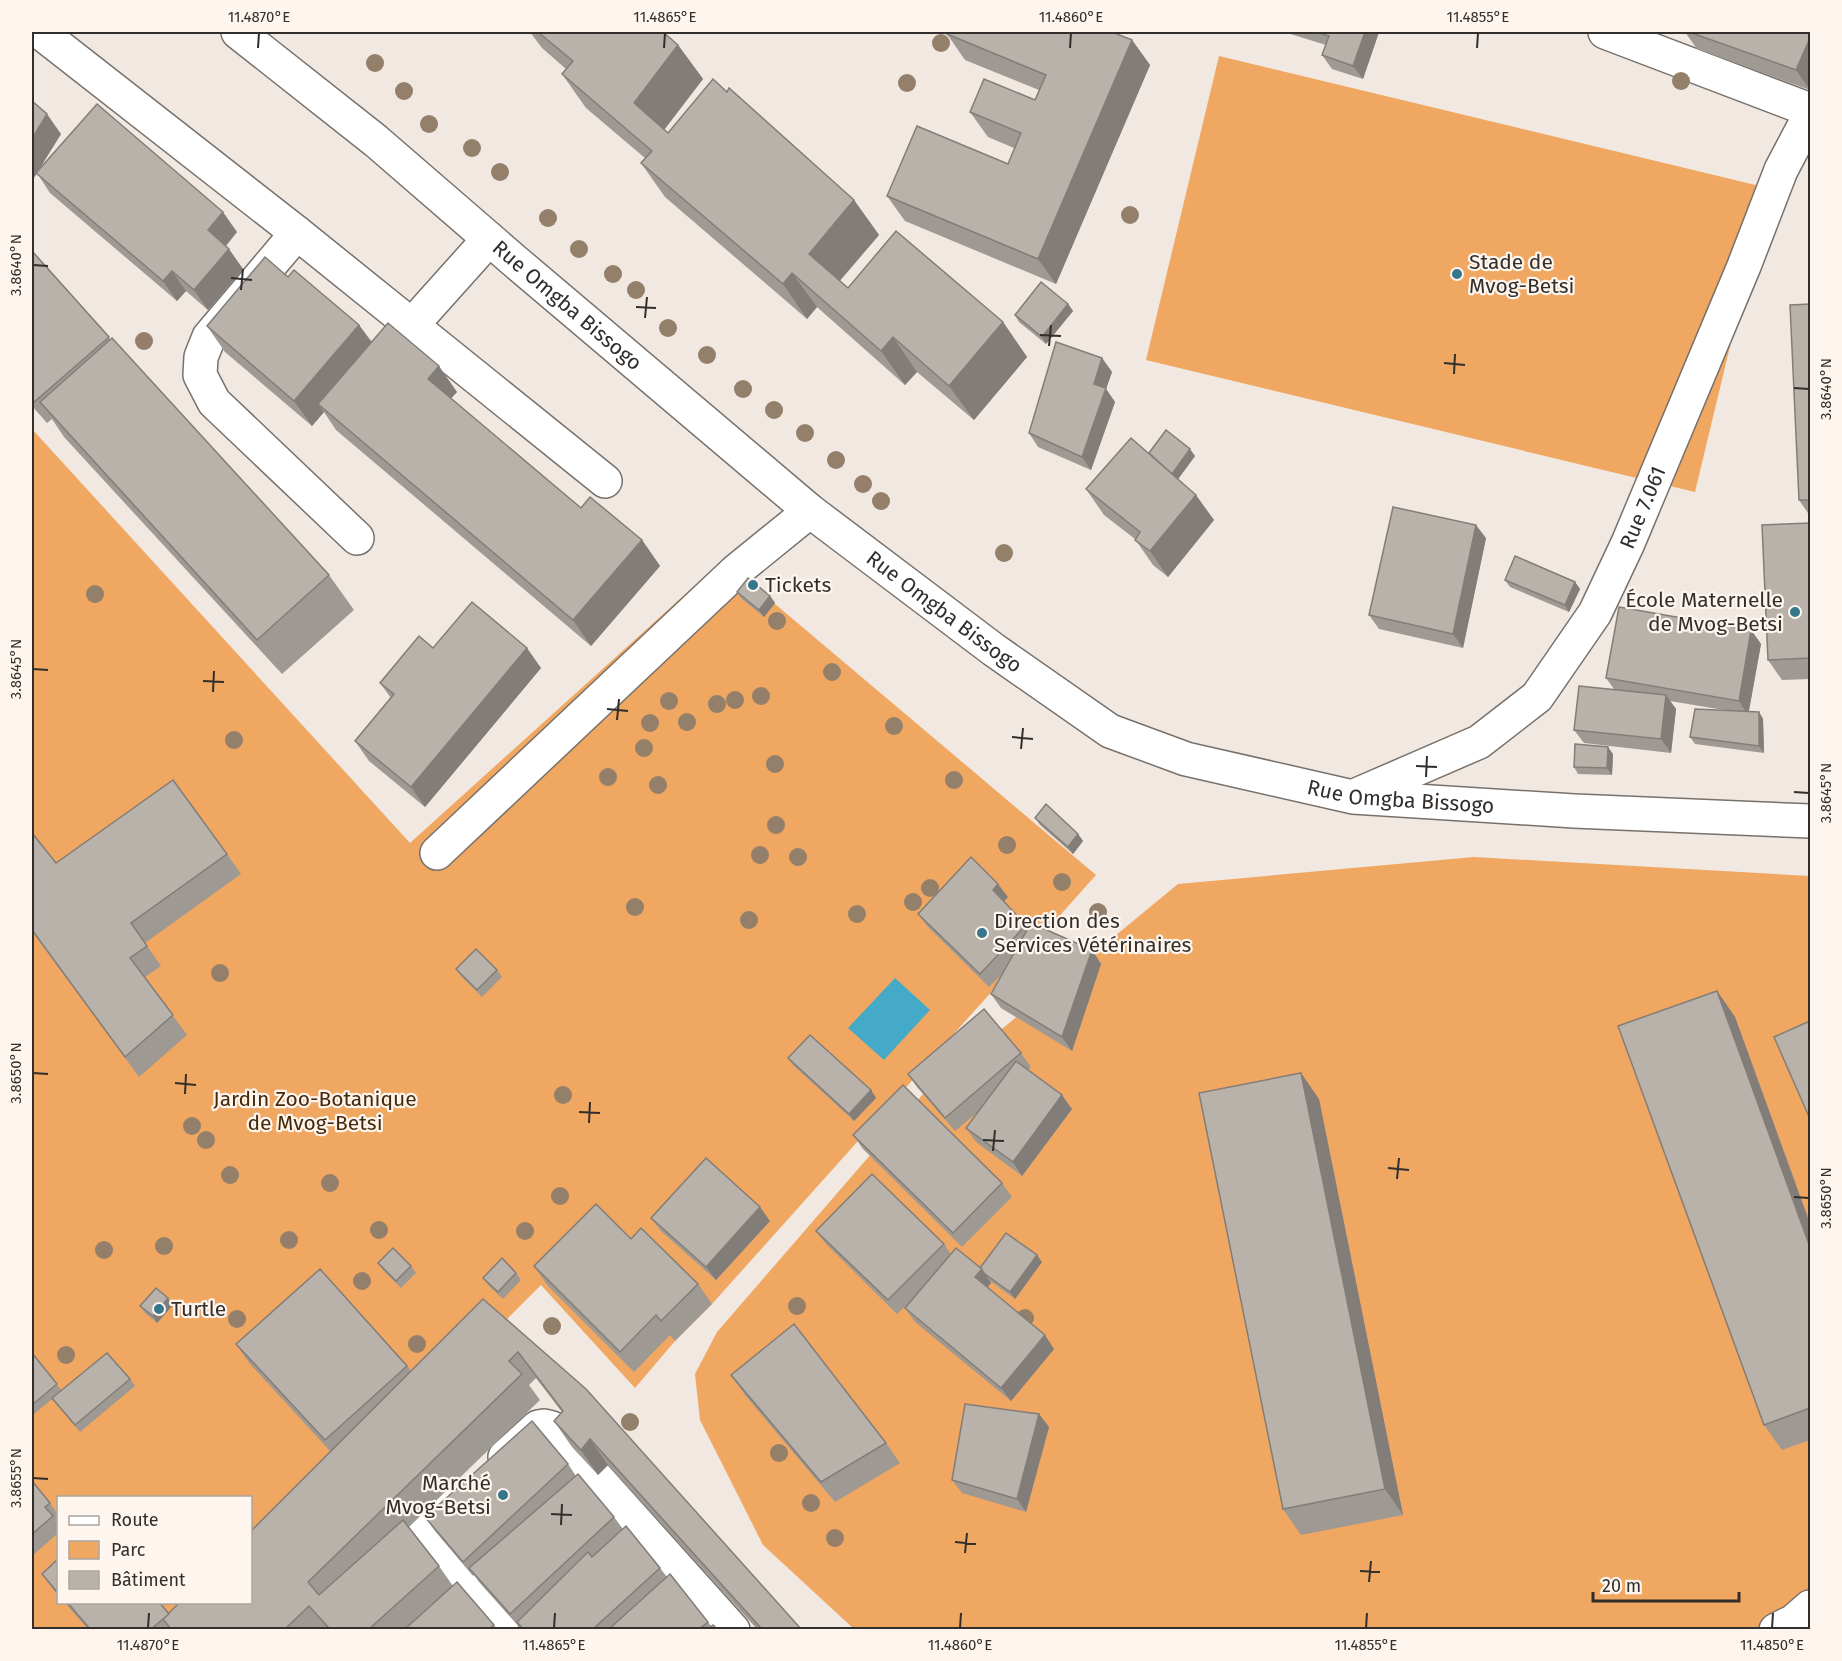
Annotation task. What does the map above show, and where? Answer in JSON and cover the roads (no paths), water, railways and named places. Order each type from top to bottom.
[{"type":"street","points":[[40,32],[297,233],[605,481]]},
{"type":"street","name":"Rue Omgba Bissogo","points":[[237,32],[376,141],[810,512],[994,650],[1110,730],[1186,759],[1353,797],[1574,811],[1810,821]]},
{"type":"street","points":[[1605,32],[1810,112]]},
{"type":"street","name":"Rue 7.061","points":[[1353,797],[1479,742],[1537,697],[1595,613],[1628,543],[1781,170],[1810,112]]},
{"type":"street","points":[[297,233],[208,337],[201,357],[200,375],[214,402],[357,538]]},
{"type":"street","points":[[412,325],[489,239]]},
{"type":"street","points":[[437,853],[736,571],[810,512]]},
{"type":"street","points":[[365,1587],[538,1427],[544,1426],[552,1428],[733,1629]]},
{"type":"street","points":[[418,1537],[502,1629]]},
{"type":"street","points":[[1776,1629],[1794,1621],[1810,1607]]},
{"type":"water","points":[[895,978],[930,1010],[884,1060],[848,1028]]},
{"type":"place","name":"Stade de Mvog-Betsi","points":[[1457,274]]},
{"type":"place","name":"Tickets","points":[[753,585]]},
{"type":"place","name":"École Maternelle de Mvog-Betsi","points":[[1795,612]]},
{"type":"place","name":"Direction des Services Vétérinaires","points":[[982,933]]},
{"type":"place","name":"Turtle","points":[[159,1309]]},
{"type":"place","name":"Marché Mvog-Betsi","points":[[503,1495]]},
{"type":"park label","name":"Jardin Zoo-Botanique de Mvog-Betsi","points":[[315,1111]]}]
